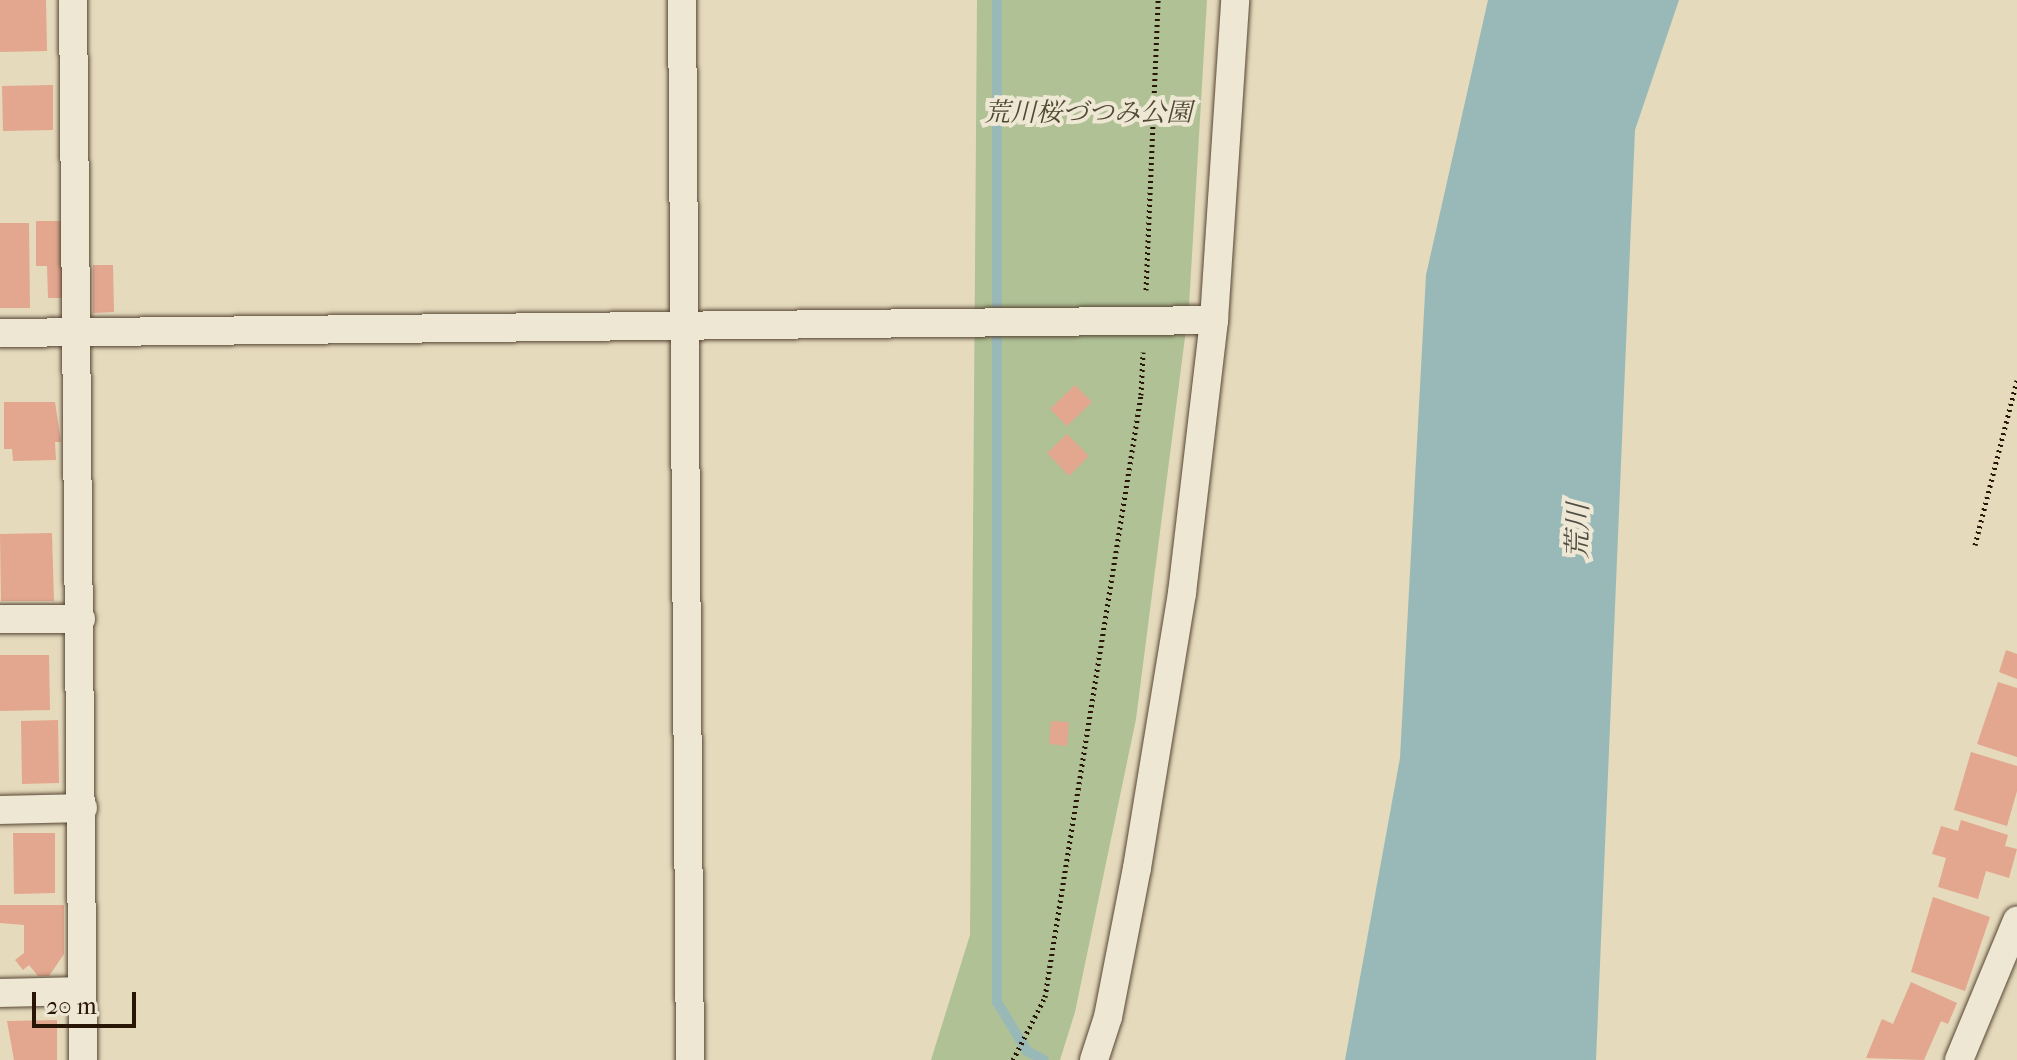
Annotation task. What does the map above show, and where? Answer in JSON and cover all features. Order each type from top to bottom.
[{"type":"street","points":[[73,0],[83,1060]]},
{"type":"street","points":[[682,0],[690,1060]]},
{"type":"street","points":[[1094,1060],[1108,1017],[1137,868],[1182,593],[1214,320],[1235,0]]},
{"type":"street","points":[[0,333],[686,323],[1214,320]]},
{"type":"street","points":[[0,619],[81,619]]},
{"type":"street","points":[[0,810],[83,808]]},
{"type":"street","points":[[1959,1060],[2017,921]]},
{"type":"street","points":[[0,993],[82,991]]},
{"type":"path","points":[[1146,301],[1158,0]]},
{"type":"path","points":[[1013,1060],[1045,997],[1141,395],[1143,348]]},
{"type":"path","points":[[1975,545],[2017,380]]},
{"type":"green space","name":"荒川桜づつみ公園","points":[[977,0],[1207,0],[1189,306],[1136,719],[1075,1012],[1060,1060],[931,1060],[970,935]]},
{"type":"water","name":"荒川","points":[[1488,0],[1679,0],[1635,130],[1596,1060],[1345,1060],[1400,758],[1426,275]]},
{"type":"building","points":[[0,0],[46,0],[47,51],[0,52]]},
{"type":"building","points":[[53,85],[53,130],[3,131],[2,86]]},
{"type":"building","points":[[36,221],[64,221],[65,298],[48,298],[47,266],[36,266]]},
{"type":"building","points":[[0,223],[29,223],[30,308],[0,308]]},
{"type":"building","points":[[93,265],[113,265],[114,312],[93,313]]},
{"type":"building","points":[[1075,385],[1092,402],[1067,426],[1050,409]]},
{"type":"building","points":[[4,402],[55,402],[61,442],[55,442],[56,460],[13,461],[12,449],[4,449]]},
{"type":"building","points":[[1067,434],[1089,456],[1069,476],[1047,453]]},
{"type":"building","points":[[52,533],[54,601],[1,601],[0,534]]},
{"type":"building","points":[[2006,650],[2017,654],[2017,679],[1999,672]]},
{"type":"building","points":[[0,655],[49,655],[50,710],[0,711]]},
{"type":"building","points":[[1998,682],[2017,688],[2017,757],[1977,744]]},
{"type":"building","points":[[58,720],[59,783],[22,784],[21,721]]},
{"type":"building","points":[[1051,721],[1069,722],[1067,746],[1049,744]]},
{"type":"building","points":[[1971,752],[2017,766],[2017,791],[2007,826],[1954,810]]},
{"type":"building","points":[[1961,820],[2008,835],[2005,846],[2017,849],[2009,878],[1986,871],[1978,899],[1938,887],[1946,858],[1932,854],[1941,826],[1958,831]]},
{"type":"building","points":[[13,833],[55,833],[55,893],[14,894]]},
{"type":"building","points":[[1933,897],[1990,917],[1965,991],[1911,972]]},
{"type":"building","points":[[0,905],[64,905],[64,954],[49,976],[38,976],[29,965],[23,970],[15,960],[24,953],[24,925],[0,923]]},
{"type":"building","points":[[1911,982],[1957,1003],[1948,1024],[1941,1021],[1924,1060],[1866,1058],[1882,1019],[1893,1024]]},
{"type":"building","points":[[57,1020],[57,1060],[14,1060],[7,1021]]},
{"type":"waterway","points":[[997,0],[997,1002],[1027,1051],[1044,1060]]}]
